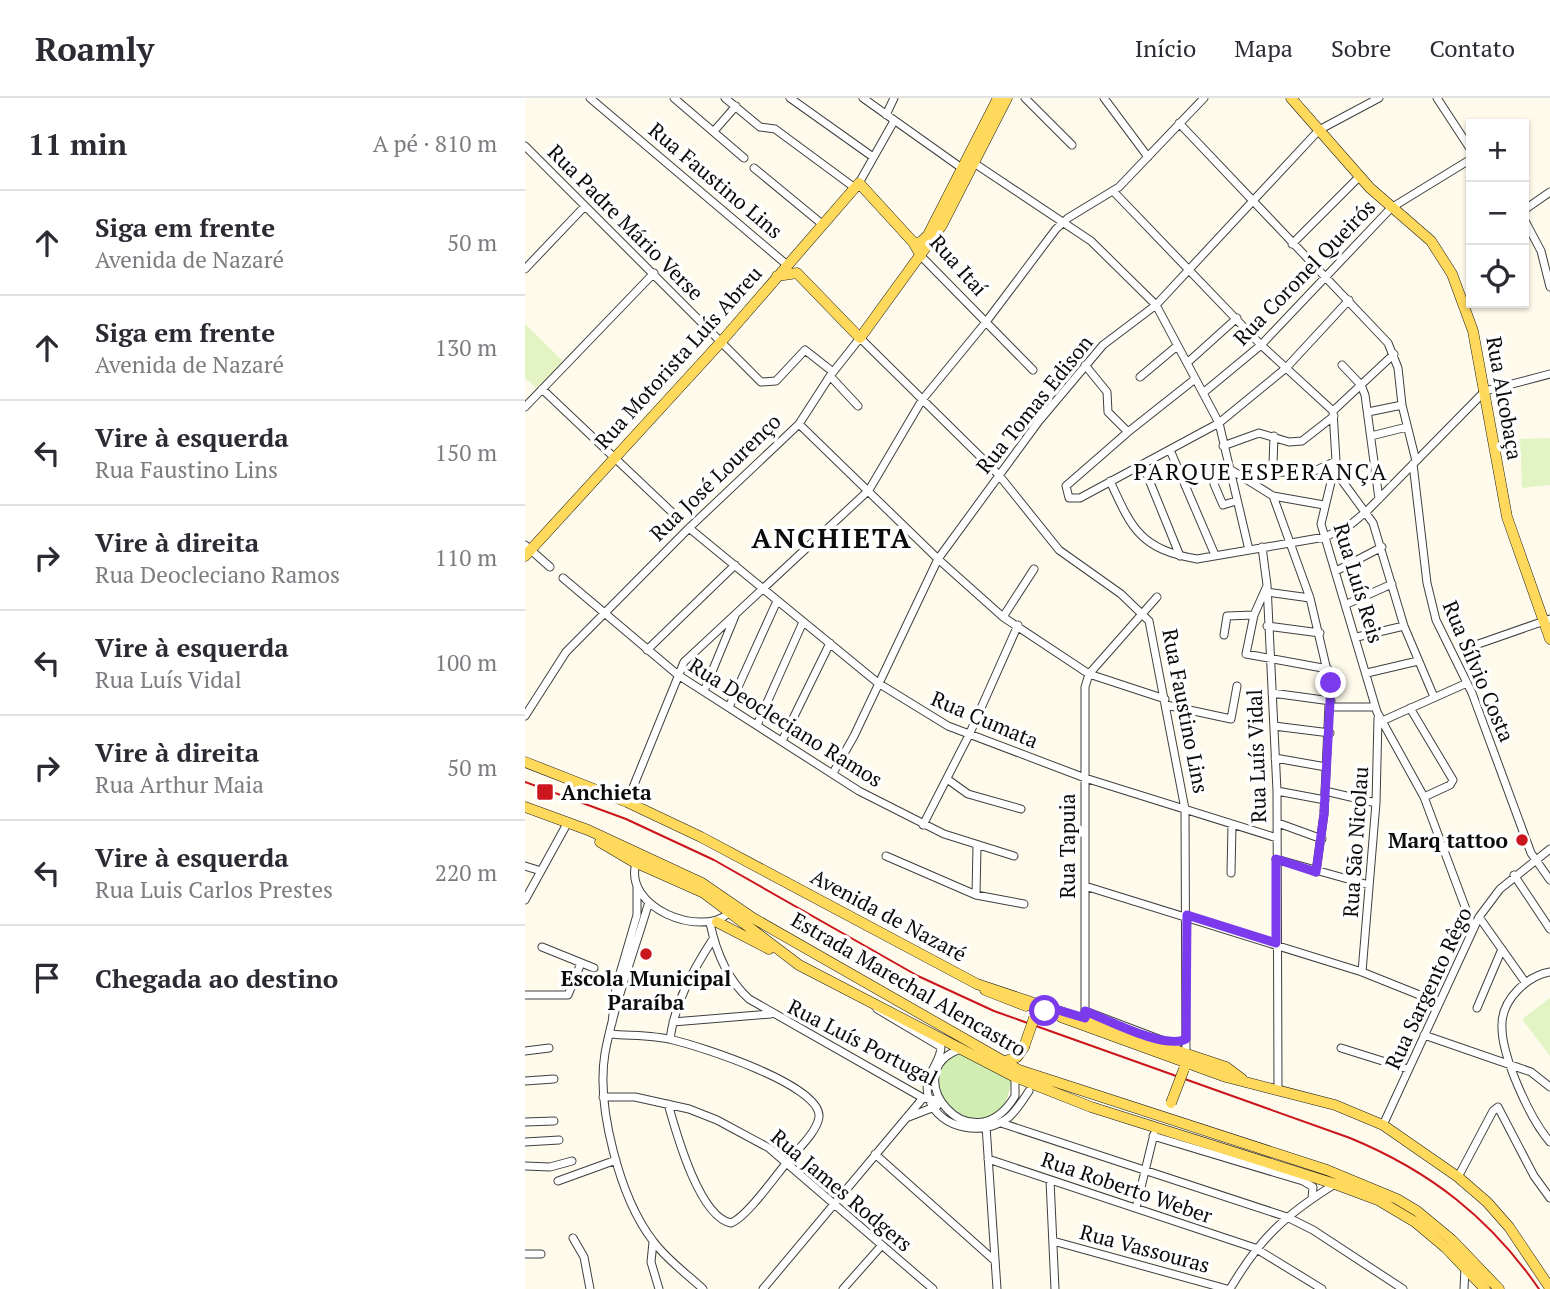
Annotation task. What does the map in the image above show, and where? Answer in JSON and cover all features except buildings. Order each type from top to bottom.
[{"type":"main road","points":[[913,242],[920,243],[926,238],[998,98]]},
{"type":"main road","name":"Rua José Lourenço","points":[[860,338],[942,225],[1007,98]]},
{"type":"main road","name":"Rua Alcobaça","points":[[1291,98],[1391,208],[1431,241],[1452,274],[1470,319],[1507,517],[1546,620],[1550,639]]},
{"type":"main road","name":"Rua Motorista Luís Abreu","points":[[527,550],[721,342],[786,264],[857,186]]},
{"type":"main road","name":"Rua Itaí","points":[[857,186],[913,242],[921,256]]},
{"type":"main road","name":"Rua Faustino Lins","points":[[800,249],[797,273],[860,338]]},
{"type":"main road","points":[[777,276],[788,272],[797,273]]},
{"type":"main road","name":"Avenida de Nazaré","points":[[525,762],[627,802],[773,873],[977,984],[1058,1010],[1085,1015],[1167,1047],[1183,1062]]},
{"type":"main road","name":"Estrada Marechal Alencastro","points":[[525,810],[647,856],[702,883],[753,918],[806,946],[1003,1062],[1034,1076],[1327,1170],[1374,1188],[1417,1211],[1469,1267],[1481,1288]]},
{"type":"main road","name":"Estrada Marechal Alencastro","points":[[566,824],[636,863],[697,888],[799,965],[1015,1077],[1132,1120],[1154,1132],[1335,1184],[1400,1212],[1499,1289]]},
{"type":"main road","points":[[636,863],[647,856]]},
{"type":"main road","points":[[714,923],[785,956]]},
{"type":"main road","points":[[799,965],[810,955],[806,946]]},
{"type":"main road","points":[[829,981],[827,969],[837,965]]},
{"type":"main road","points":[[977,984],[1000,998],[1045,1011],[1226,1077],[1335,1105],[1383,1125],[1458,1177],[1509,1227],[1550,1288]]},
{"type":"main road","points":[[1025,1005],[1035,1017]]},
{"type":"main road","points":[[1003,1062],[1017,1057],[1024,1047],[1035,1017],[1045,1011],[1058,1010]]},
{"type":"main road","points":[[1183,1062],[1226,1067],[1242,1079]]},
{"type":"main road","points":[[1132,1120],[1157,1116],[1170,1105],[1183,1062]]},
{"type":"main road","points":[[1170,1105],[1175,1122]]},
{"type":"street","name":"Rua Faustino Lins","points":[[590,98],[786,264]]},
{"type":"street","points":[[674,98],[744,158]]},
{"type":"street","points":[[725,98],[760,127],[775,129],[857,186],[894,121]]},
{"type":"street","points":[[790,98],[873,157]]},
{"type":"street","points":[[863,98],[963,169]]},
{"type":"street","points":[[886,115],[894,98]]},
{"type":"street","points":[[1025,98],[1072,145]]},
{"type":"street","points":[[1104,98],[1148,157]]},
{"type":"street","points":[[627,802],[686,659],[869,490],[922,400],[1062,222],[1114,192],[1204,98]]},
{"type":"street","name":"Rua Tomas Edison","points":[[833,773],[938,559],[998,474],[1085,365],[1111,337],[1156,305],[1319,130],[1379,98]]},
{"type":"street","points":[[1437,98],[1466,142]]},
{"type":"street","points":[[714,131],[736,106]]},
{"type":"street","name":"Rua Sílvio Costa","points":[[1179,123],[1381,334],[1394,354],[1415,462],[1431,603],[1467,683],[1535,860],[1550,880]]},
{"type":"street","name":"Rua Padre Mário Verse","points":[[525,146],[654,272],[761,382],[776,381],[805,350],[831,374]]},
{"type":"street","name":"Rua Coronel Queirós","points":[[1203,393],[1261,345],[1391,208],[1466,162]]},
{"type":"street","points":[[974,163],[1106,253],[1156,305],[1219,423],[1227,467],[1249,550]]},
{"type":"street","points":[[754,168],[822,224]]},
{"type":"street","points":[[1292,244],[1360,176]]},
{"type":"street","points":[[1114,192],[1189,267],[1261,345],[1333,414]]},
{"type":"street","points":[[1529,207],[1550,192]]},
{"type":"street","points":[[525,269],[585,206]]},
{"type":"street","points":[[1529,228],[1541,251],[1550,284]]},
{"type":"street","points":[[1541,251],[1550,246]]},
{"type":"street","name":"Rua Itaí","points":[[921,256],[1033,370]]},
{"type":"street","points":[[525,407],[654,272]]},
{"type":"street","points":[[1195,379],[1066,486],[1065,492],[1069,498],[1076,499],[1219,423],[1286,368],[1349,300]]},
{"type":"street","points":[[1187,363],[1237,318]]},
{"type":"street","name":"Rua Faustino Lins","points":[[860,338],[998,474],[1059,551],[1142,611],[1152,630],[1185,809],[1187,915],[1186,1039],[1183,1062]]},
{"type":"street","name":"Rua José Lourenço","points":[[525,716],[559,661],[603,612],[799,424],[831,374],[860,338]]},
{"type":"street","points":[[1140,377],[1177,346]]},
{"type":"street","points":[[1223,446],[1259,433],[1289,442],[1302,441],[1394,354]]},
{"type":"street","points":[[1085,365],[1107,392],[1108,412],[1128,432]]},
{"type":"street","points":[[1342,365],[1361,385],[1368,412],[1378,499]]},
{"type":"street","points":[[831,374],[858,406]]},
{"type":"street","points":[[1110,481],[1135,532],[1151,543],[1180,556],[1197,559],[1325,537],[1350,525],[1367,511],[1485,391],[1550,374]]},
{"type":"street","points":[[541,389],[677,517]]},
{"type":"street","points":[[1368,412],[1402,405]]},
{"type":"street","name":"Rua Luís Reis","points":[[1333,414],[1336,461],[1321,520],[1325,537],[1357,636],[1375,707],[1424,797],[1473,928]]},
{"type":"street","points":[[799,424],[938,559],[1003,617],[1089,674],[1165,702],[1231,719],[1237,686]]},
{"type":"street","points":[[1371,436],[1407,427]]},
{"type":"street","points":[[1274,436],[1273,464],[1279,472],[1310,472],[1336,461]]},
{"type":"street","points":[[1170,450],[1215,555]]},
{"type":"street","points":[[1143,465],[1180,556]]},
{"type":"street","points":[[1227,467],[1273,496],[1324,505]]},
{"type":"street","points":[[1335,471],[1367,511],[1383,547],[1403,626],[1434,697]]},
{"type":"street","points":[[1214,484],[1223,505],[1236,501]]},
{"type":"street","points":[[1273,496],[1310,597],[1328,669],[1331,704],[1322,839],[1316,872]]},
{"type":"street","name":"Rua Cumata","points":[[689,528],[878,683],[932,718],[969,735],[1085,778],[1277,838]]},
{"type":"street","name":"Rua Luís Vidal","points":[[1262,547],[1267,589],[1277,791],[1278,1089]]},
{"type":"street","points":[[1336,571],[1383,547]]},
{"type":"street","points":[[527,550],[550,567]]},
{"type":"street","points":[[647,650],[735,565]]},
{"type":"street","points":[[1003,617],[1034,569]]},
{"type":"street","name":"Rua Deocleciano Ramos","points":[[562,578],[678,675],[859,792],[923,825],[977,846],[1014,856]]},
{"type":"street","points":[[1347,604],[1392,584]]},
{"type":"street","points":[[1310,597],[1267,589],[1254,615],[1245,654],[1328,669]]},
{"type":"street","points":[[1089,674],[1157,597]]},
{"type":"street","points":[[729,708],[777,601]]},
{"type":"street","points":[[703,691],[737,612]]},
{"type":"street","points":[[1224,635],[1227,616],[1254,615]]},
{"type":"street","points":[[1467,648],[1546,620]]},
{"type":"street","points":[[757,724],[803,622]]},
{"type":"street","points":[[923,825],[969,735],[1017,625]]},
{"type":"street","points":[[1267,626],[1320,633]]},
{"type":"street","points":[[1357,636],[1403,626]]},
{"type":"street","points":[[782,741],[830,643]]},
{"type":"street","points":[[1367,673],[1418,661]]},
{"type":"street","name":"Rua Tapuia","points":[[1085,1015],[1084,696],[1089,674]]},
{"type":"street","points":[[1380,718],[1467,683]]},
{"type":"street","points":[[1272,693],[1331,704],[1375,707]]},
{"type":"street","points":[[1410,708],[1453,780],[1450,785],[1424,797]]},
{"type":"street","name":"Rua São Nicolau","points":[[1362,972],[1380,718]]},
{"type":"street","points":[[1273,726],[1329,733]]},
{"type":"street","points":[[1275,758],[1327,767]]},
{"type":"street","points":[[947,779],[968,794],[1021,809]]},
{"type":"street","points":[[1277,791],[1376,803]]},
{"type":"street","points":[[1277,823],[1322,839]]},
{"type":"street","points":[[525,900],[566,824]]},
{"type":"street","points":[[1231,873],[1232,825]]},
{"type":"street","points":[[976,894],[977,846]]},
{"type":"street","name":"Rua Sargento Rêgo","points":[[1383,1125],[1437,1002],[1479,918],[1500,888],[1550,849]]},
{"type":"street","points":[[886,856],[976,894],[1024,904]]},
{"type":"street","points":[[1276,859],[1369,885]]},
{"type":"street","points":[[636,863],[636,919],[605,1055],[603,1097],[616,1160],[639,1216],[653,1242],[703,1289]]},
{"type":"street","points":[[525,866],[541,871]]},
{"type":"street","points":[[1514,875],[1550,929]]},
{"type":"street","points":[[1085,886],[1276,943],[1362,972],[1437,1002]]},
{"type":"street","points":[[637,887],[648,905],[670,915],[714,923],[729,913]]},
{"type":"street","points":[[617,1000],[648,905]]},
{"type":"street","points":[[1479,918],[1525,982]]},
{"type":"street","name":"Rua Luís Portugal","points":[[714,923],[713,939],[732,980],[749,999],[938,1104]]},
{"type":"street","points":[[670,1039],[673,1022],[692,974],[713,939]]},
{"type":"street","points":[[542,947],[594,968]]},
{"type":"street","points":[[1477,1008],[1502,949]]},
{"type":"street","points":[[525,995],[563,998],[569,994],[581,963]]},
{"type":"street","points":[[1550,972],[1525,982],[1505,1008],[1501,1022],[1512,1068],[1532,1114],[1550,1142]]},
{"type":"street","name":"Estrada Marechal Alencastro","points":[[869,1003],[941,1047],[929,1073],[926,1098]]},
{"type":"street","name":"Rua Luís Portugal","points":[[673,1022],[721,1016],[772,1014]]},
{"type":"street","name":"Avenida de Nazaré","points":[[1085,1015],[1164,1041],[1177,1043],[1186,1039]]},
{"type":"street","points":[[611,1030],[670,1039],[750,1065],[792,1088],[815,1105],[819,1117],[816,1125],[787,1162],[736,1222],[724,1221],[708,1202],[685,1157],[668,1104]]},
{"type":"street","points":[[1424,1035],[1512,1068],[1531,1072],[1550,1087]]},
{"type":"street","points":[[525,1051],[549,1048]]},
{"type":"street","points":[[1341,1048],[1408,1069]]},
{"type":"street","points":[[961,1049],[946,1057],[936,1073],[938,1104],[955,1124],[1001,1123],[1287,1217],[1313,1230],[1403,1289]]},
{"type":"street","points":[[1015,1077],[1016,1096]]},
{"type":"street","points":[[525,1081],[554,1079]]},
{"type":"street","points":[[986,1125],[1005,1110],[1016,1096],[1044,1089]]},
{"type":"street","points":[[1001,1123],[1014,1113],[1029,1091]]},
{"type":"street","name":"Rua James Rodgers","points":[[603,1097],[635,1097],[668,1104],[717,1120],[769,1148],[933,1289]]},
{"type":"street","points":[[763,1289],[905,1118],[926,1098]]},
{"type":"street","points":[[905,1118],[938,1104]]},
{"type":"street","points":[[1458,1177],[1493,1111],[1498,1107],[1503,1112],[1520,1151],[1550,1198]]},
{"type":"street","points":[[525,1122],[554,1121]]},
{"type":"street","points":[[986,1125],[997,1289]]},
{"type":"street","points":[[1136,1208],[1154,1132],[1304,1181],[1313,1187],[1312,1198]]},
{"type":"street","points":[[525,1142],[559,1140]]},
{"type":"street","points":[[875,1154],[995,1261]]},
{"type":"street","name":"Rua Roberto Weber","points":[[988,1159],[1255,1248],[1322,1289]]},
{"type":"street","points":[[558,1181],[616,1160]]},
{"type":"street","points":[[525,1166],[549,1167],[572,1161]]},
{"type":"street","points":[[1050,1180],[1055,1289]]},
{"type":"street","points":[[1228,1289],[1255,1248],[1287,1217],[1335,1184]]},
{"type":"street","points":[[573,1238],[584,1257],[590,1289]]},
{"type":"street","name":"Rua Vassouras","points":[[1053,1241],[1228,1289]]},
{"type":"street","points":[[653,1242],[651,1262],[659,1289]]},
{"type":"street","points":[[843,1289],[881,1245]]},
{"type":"street","points":[[525,1254],[541,1254]]},
{"type":"street","points":[[1464,1289],[1469,1267]]},
{"type":"green space","points":[[525,324],[563,361],[536,388],[525,378]]},
{"type":"green space","points":[[1550,438],[1550,485],[1522,488],[1520,439]]},
{"type":"green space","points":[[1550,998],[1550,1056],[1522,1019]]},
{"type":"green space","points":[[960,1053],[1011,1080],[1003,1105],[990,1117],[973,1119],[957,1112],[944,1099],[938,1083],[942,1067]]},
{"type":"railway","points":[[525,782],[626,819],[714,860],[918,976],[994,1011],[1350,1138],[1379,1151],[1456,1199],[1500,1240],[1539,1289]]},
{"type":"place","name":"Anchieta","points":[[545,792]]},
{"type":"place","name":"Marq tattoo","points":[[1522,840]]},
{"type":"place","name":"Escola Municipal Paraíba","points":[[646,954]]},
{"type":"district","name":"PARQUE ESPERANÇA","points":[[1261,471]]},
{"type":"district","name":"ANCHIETA","points":[[832,537]]},
{"type":"route","points":[[1045,1011],[1058,1010],[1085,1018],[1085,1011],[1164,1041],[1177,1043],[1186,1039],[1187,915],[1276,943],[1276,859],[1316,872],[1324,814],[1331,683]]}]
